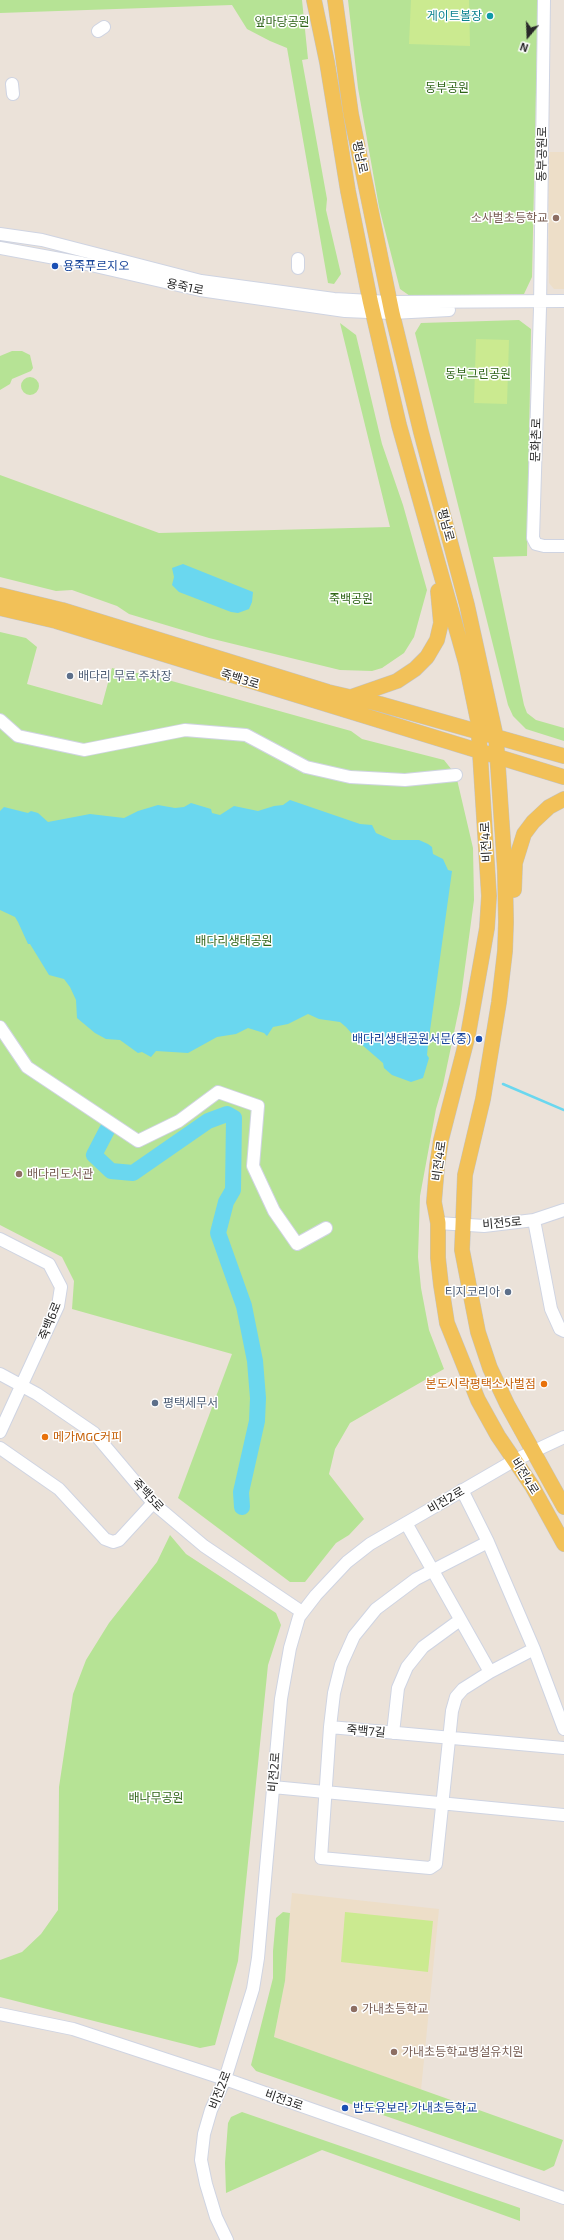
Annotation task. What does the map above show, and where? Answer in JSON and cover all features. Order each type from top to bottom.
[{"type":"main road","name":"평남로","points":[[314,0],[326,52],[348,191],[371,306],[399,425],[466,664],[480,752]]},
{"type":"main road","name":"평남로","points":[[335,0],[351,114],[391,308],[421,432],[467,605],[496,737]]},
{"type":"main road","points":[[350,697],[397,681],[415,669],[427,657],[437,640],[440,623],[437,564]]},
{"type":"main road","name":"죽백3로","points":[[0,595],[62,610],[350,697],[478,732]]},
{"type":"main road","name":"죽백3로","points":[[0,608],[56,621],[480,752]]},
{"type":"main road","points":[[478,732],[564,756]]},
{"type":"main road","name":"비전4로","points":[[496,737],[505,871],[506,922],[499,1002],[483,1099],[465,1175],[462,1250],[478,1332],[490,1368],[532,1451],[552,1484],[564,1508]]},
{"type":"main road","points":[[480,752],[564,777]]},
{"type":"main road","name":"비전4로","points":[[480,752],[489,896],[487,928],[468,1035],[441,1140],[436,1166],[434,1202],[438,1224],[438,1258],[447,1323],[478,1400],[532,1486],[564,1544]]},
{"type":"main road","points":[[504,951],[514,928],[515,863],[518,850],[533,822],[549,807],[564,799]]},
{"type":"street","name":"동부공원로","points":[[540,304],[544,0]]},
{"type":"street","points":[[0,234],[42,240],[201,281],[334,299],[371,306],[433,310],[540,304],[564,301]]},
{"type":"street","name":"용죽1로","points":[[0,248],[82,263],[200,290],[345,311],[371,306]]},
{"type":"street","points":[[540,304],[564,308]]},
{"type":"street","name":"문화촌로","points":[[540,304],[533,538],[536,544],[544,546],[564,546]]},
{"type":"street","points":[[0,720],[18,736],[84,750],[185,730],[246,734],[306,767],[350,777],[405,780],[456,775]]},
{"type":"street","points":[[0,1027],[27,1067],[138,1141],[179,1121],[218,1092],[258,1106],[253,1166],[274,1211],[297,1244],[326,1228]]},
{"type":"street","name":"비전5로","points":[[438,1224],[484,1226],[534,1220],[564,1210]]},
{"type":"street","points":[[534,1220],[551,1309],[560,1329],[564,1331]]},
{"type":"street","name":"죽백6로","points":[[0,1239],[49,1264],[61,1287],[58,1306],[0,1432]]},
{"type":"street","name":"죽백5로","points":[[0,1374],[22,1385],[94,1433],[153,1503],[204,1546],[302,1612]]},
{"type":"street","name":"비전2로","points":[[227,2240],[216,2217],[206,2184],[201,2160],[204,2134],[211,2110],[225,2079],[253,1989],[258,1958],[273,1787],[285,1674],[302,1612],[347,1562],[370,1544],[515,1460],[564,1437]]},
{"type":"street","points":[[0,1448],[59,1489],[105,1539],[112,1542],[119,1540],[153,1503]]},
{"type":"street","points":[[462,1490],[487,1541],[534,1649],[564,1729]]},
{"type":"street","points":[[406,1523],[431,1570],[490,1672]]},
{"type":"street","name":"죽백7길","points":[[460,1620],[423,1647],[407,1667],[398,1688],[393,1733],[330,1728],[334,1693],[341,1665],[354,1636],[376,1609],[416,1579],[487,1541]]},
{"type":"street","points":[[330,1728],[321,1858],[430,1868],[436,1864],[452,1711],[456,1697],[463,1689],[490,1672],[534,1649]]},
{"type":"street","points":[[393,1733],[564,1748]]},
{"type":"street","points":[[273,1787],[326,1790],[564,1815]]},
{"type":"street","name":"비전3로","points":[[0,2014],[73,2029],[225,2079],[564,2198]]},
{"type":"shaded area","name":"소사벌초등학교","points":[[548,152],[564,152],[564,289],[554,289],[549,283]]},
{"type":"shaded area","name":"가내초등학교","points":[[292,1893],[439,1909],[421,2090],[274,2037],[285,1981],[285,1964]]},
{"type":"green space","name":"앞마당공원","points":[[0,0],[302,0],[308,59],[302,60],[327,199],[326,210],[341,274],[334,284],[328,283],[287,48],[247,29],[232,5],[0,13]]},
{"type":"green space","name":"동부공원","points":[[348,0],[538,0],[532,277],[524,294],[410,296],[400,289],[379,207],[358,88]]},
{"type":"green space","points":[[411,0],[469,0],[470,46],[409,44]]},
{"type":"green space","name":"동부그린공원","points":[[519,320],[531,329],[527,556],[493,557],[524,705],[527,713],[536,720],[564,728],[564,741],[526,729],[513,716],[508,705],[415,333],[421,323]]},
{"type":"green space","name":"죽백공원","points":[[340,323],[356,335],[382,444],[403,505],[427,590],[414,637],[404,653],[382,668],[372,671],[340,670],[209,638],[129,614],[117,606],[72,590],[56,591],[0,577],[0,475],[159,533],[390,527]]},
{"type":"green space","points":[[476,339],[509,340],[507,404],[474,403]]},
{"type":"green space","points":[[12,351],[22,351],[30,355],[33,368],[31,371],[12,379],[10,384],[0,390],[0,356]]},
{"type":"green space","points":[[30,377],[36,380],[39,386],[36,392],[30,395],[24,392],[21,386],[24,380]]},
{"type":"green space","name":"배다리생태공원","points":[[0,632],[26,638],[37,647],[27,684],[102,705],[112,668],[131,673],[143,673],[351,731],[362,739],[444,760],[456,775],[473,848],[474,900],[460,1004],[443,1085],[436,1109],[420,1196],[418,1257],[421,1288],[429,1330],[444,1369],[350,1423],[335,1449],[329,1474],[364,1519],[349,1535],[336,1543],[305,1582],[290,1582],[178,1498],[232,1354],[72,1309],[74,1281],[62,1257],[0,1225]]},
{"type":"green space","name":"배나무공원","points":[[170,1535],[186,1554],[276,1613],[281,1625],[268,1665],[238,1961],[215,2045],[200,2048],[0,1997],[0,1960],[22,1952],[41,1934],[58,1910],[59,1787],[73,1694],[86,1660],[109,1623],[157,1562]]},
{"type":"green space","points":[[283,1912],[290,1913],[285,1981],[274,2037],[563,2140],[554,2166],[544,2171],[256,2071],[251,2065],[273,1978],[273,1951],[276,1918]]},
{"type":"green space","points":[[345,1912],[433,1921],[428,1972],[341,1962]]},
{"type":"green space","points":[[242,2112],[520,2208],[520,2221],[322,2150],[226,2193],[225,2163],[228,2123],[231,2117]]},
{"type":"water","points":[[183,564],[253,592],[252,602],[249,609],[238,613],[231,612],[179,592],[172,585],[174,577],[172,568]]},
{"type":"water","points":[[290,800],[360,824],[372,825],[376,833],[392,840],[419,840],[432,847],[433,854],[443,859],[448,870],[452,871],[428,1045],[427,1055],[429,1058],[423,1078],[411,1082],[392,1075],[384,1068],[383,1063],[361,1044],[340,1022],[319,1019],[308,1014],[288,1024],[273,1027],[267,1036],[264,1033],[248,1028],[236,1034],[217,1037],[188,1053],[156,1051],[151,1057],[142,1052],[138,1053],[120,1040],[106,1039],[95,1033],[77,1018],[76,1000],[70,987],[64,979],[49,975],[30,944],[28,944],[15,917],[0,910],[0,811],[4,807],[28,813],[31,811],[38,813],[48,822],[90,814],[124,818],[138,811],[158,805],[175,808],[184,807],[191,803],[211,809],[212,813],[220,815],[234,806],[258,811],[283,805]]},
{"type":"waterway","points":[[503,1084],[564,1110]]},
{"type":"waterway","points":[[107,1130],[94,1155],[111,1171],[133,1173],[208,1121],[227,1114],[234,1118],[233,1190],[226,1202],[218,1233],[244,1306],[255,1361],[258,1398],[257,1421],[241,1492],[242,1507]]},
{"type":"place","name":"게이트볼장","points":[[490,16]]},
{"type":"place","name":"소사벌초등학교","points":[[556,218]]},
{"type":"place","name":"용죽푸르지오","points":[[55,266]]},
{"type":"place","name":"배다리 무료 주차장","points":[[70,676]]},
{"type":"place","name":"배다리생태공원서문(중)","points":[[479,1039]]},
{"type":"place","name":"배다리도서관","points":[[19,1174]]},
{"type":"place","name":"티지코리아","points":[[508,1292]]},
{"type":"place","name":"본도시락평택소사벌점","points":[[544,1384]]},
{"type":"place","name":"평택세무서","points":[[155,1403]]},
{"type":"place","name":"메가MGC커피","points":[[45,1437]]},
{"type":"place","name":"가내초등학교","points":[[354,2009]]},
{"type":"place","name":"가내초등학교병설유치원","points":[[394,2052]]},
{"type":"place","name":"반도유보라.가내초등학교","points":[[345,2108]]}]
